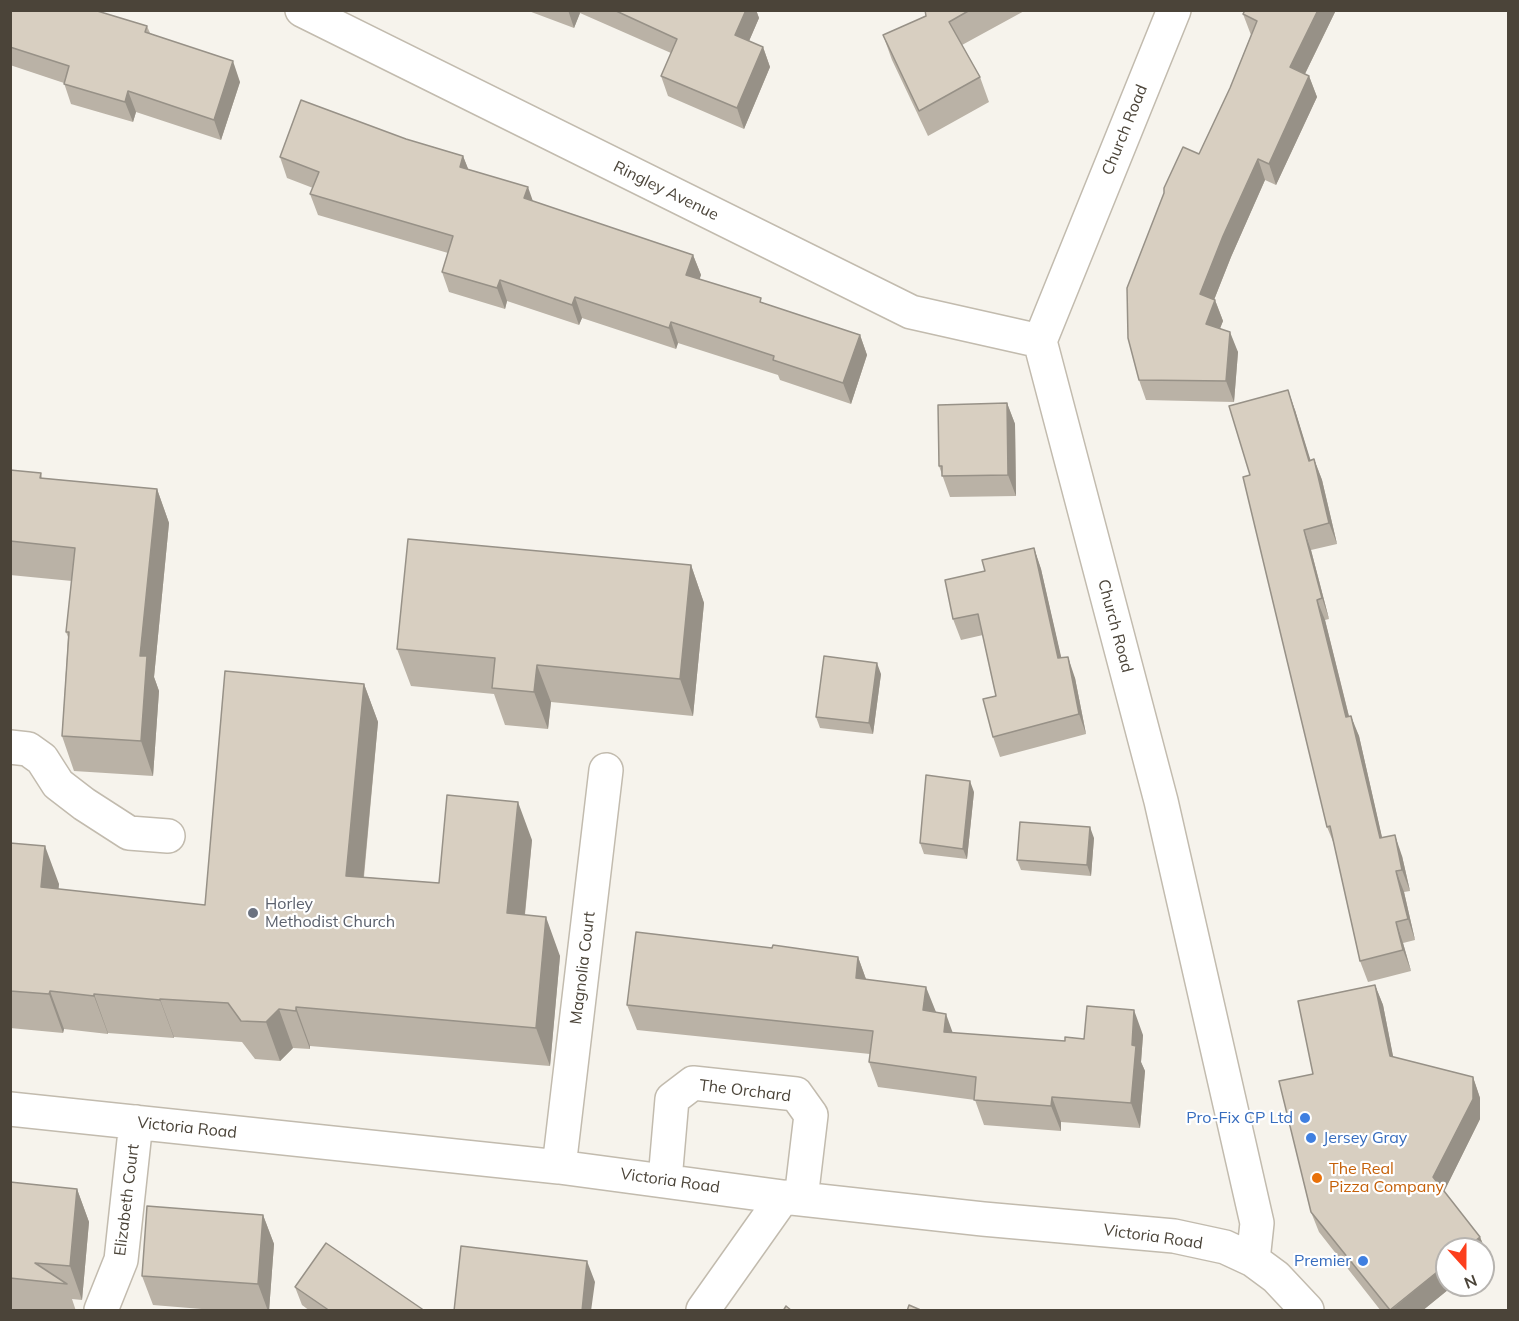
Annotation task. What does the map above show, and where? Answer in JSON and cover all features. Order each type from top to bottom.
[{"type":"street","name":"Ringley Avenue","points":[[302,10],[911,312],[1040,341]]},
{"type":"street","name":"Church Road","points":[[1174,10],[1040,341],[1161,801],[1257,1223],[1253,1260]]},
{"type":"street","points":[[10,747],[28,749],[42,759],[58,784],[129,833],[168,836]]},
{"type":"street","name":"Magnolia Court","points":[[559,1167],[606,770]]},
{"type":"street","name":"The Orchard","points":[[665,1180],[672,1099],[693,1083],[796,1094],[811,1115],[792,1198]]},
{"type":"street","name":"Victoria Road","points":[[10,1109],[559,1167],[792,1198],[982,1219],[1174,1236],[1225,1247],[1253,1260],[1276,1277],[1307,1311]]},
{"type":"street","name":"Elizabeth Court","points":[[101,1311],[121,1260],[136,1122]]},
{"type":"street","points":[[703,1311],[792,1198]]},
{"type":"building","points":[[10,10],[94,10],[147,26],[145,32],[233,61],[214,120],[128,91],[125,102],[64,84],[69,66],[10,47]]},
{"type":"building","points":[[614,10],[746,10],[735,35],[763,47],[737,108],[661,76],[677,39]]},
{"type":"building","points":[[925,10],[970,10],[949,22],[980,77],[919,111],[883,35],[926,16]]},
{"type":"building","points":[[1245,10],[1318,10],[1290,67],[1309,76],[1269,164],[1258,159],[1200,294],[1215,300],[1206,324],[1230,332],[1226,381],[1139,380],[1128,338],[1127,288],[1164,188],[1183,147],[1199,154],[1230,88],[1257,21],[1243,14]]},
{"type":"building","points":[[301,100],[406,139],[463,156],[460,167],[528,187],[524,198],[693,255],[686,275],[761,298],[760,302],[860,335],[843,383],[773,360],[774,356],[671,322],[669,328],[575,297],[572,305],[500,280],[497,288],[442,272],[453,236],[310,194],[319,172],[280,157]]},
{"type":"building","points":[[1288,390],[1309,461],[1314,459],[1329,523],[1304,530],[1322,598],[1317,600],[1346,717],[1351,716],[1380,838],[1395,835],[1402,870],[1396,871],[1408,919],[1396,922],[1403,950],[1360,961],[1330,826],[1327,827],[1243,477],[1250,475],[1229,406]]},
{"type":"building","points":[[1007,403],[1008,475],[942,476],[942,466],[939,466],[938,405]]},
{"type":"building","points":[[10,470],[41,473],[40,478],[157,489],[140,656],[147,656],[141,741],[62,736],[69,632],[66,632],[75,548],[10,541]]},
{"type":"building","points":[[408,539],[691,565],[680,679],[537,665],[534,692],[492,688],[495,658],[397,649]]},
{"type":"building","points":[[1034,548],[1058,658],[1068,657],[1079,714],[993,737],[983,699],[996,696],[978,614],[953,619],[945,580],[985,571],[982,560]]},
{"type":"building","points":[[824,656],[877,663],[869,723],[816,717]]},
{"type":"building","points":[[225,671],[364,684],[346,876],[439,883],[447,795],[518,802],[507,913],[546,917],[536,1028],[296,1007],[296,1011],[279,1009],[266,1022],[241,1021],[228,1003],[94,994],[94,996],[50,991],[49,994],[10,991],[10,843],[45,846],[41,887],[205,905]]},
{"type":"building","points":[[926,775],[970,781],[963,849],[920,843]]},
{"type":"building","points":[[1020,822],[1090,827],[1087,865],[1017,860]]},
{"type":"building","points":[[636,932],[772,948],[773,945],[858,957],[856,978],[926,987],[923,1010],[946,1014],[944,1032],[1065,1041],[1065,1037],[1084,1039],[1087,1006],[1134,1010],[1132,1045],[1136,1046],[1131,1103],[1052,1097],[1051,1106],[974,1100],[976,1077],[869,1062],[873,1031],[627,1005]]},
{"type":"building","points":[[1375,985],[1390,1056],[1473,1077],[1473,1099],[1433,1177],[1480,1237],[1435,1237],[1435,1274],[1390,1310],[1311,1212],[1279,1081],[1313,1074],[1298,1001]]},
{"type":"building","points":[[10,1182],[77,1189],[70,1266],[35,1263],[67,1284],[10,1278]]},
{"type":"building","points":[[147,1206],[263,1215],[258,1284],[142,1276]]},
{"type":"building","points":[[326,1243],[425,1311],[330,1311],[295,1287]]},
{"type":"building","points":[[461,1246],[587,1261],[582,1311],[454,1311]]},
{"type":"building","points":[[909,1305],[923,1311],[907,1311]]},
{"type":"place","name":"Horley Methodist Church","points":[[253,913]]},
{"type":"place","name":"Pro-Fix CP Ltd","points":[[1305,1118]]},
{"type":"place","name":"Jersey Gray","points":[[1311,1138]]},
{"type":"place","name":"The Real Pizza Company","points":[[1317,1178]]},
{"type":"place","name":"Premier","points":[[1363,1261]]}]
